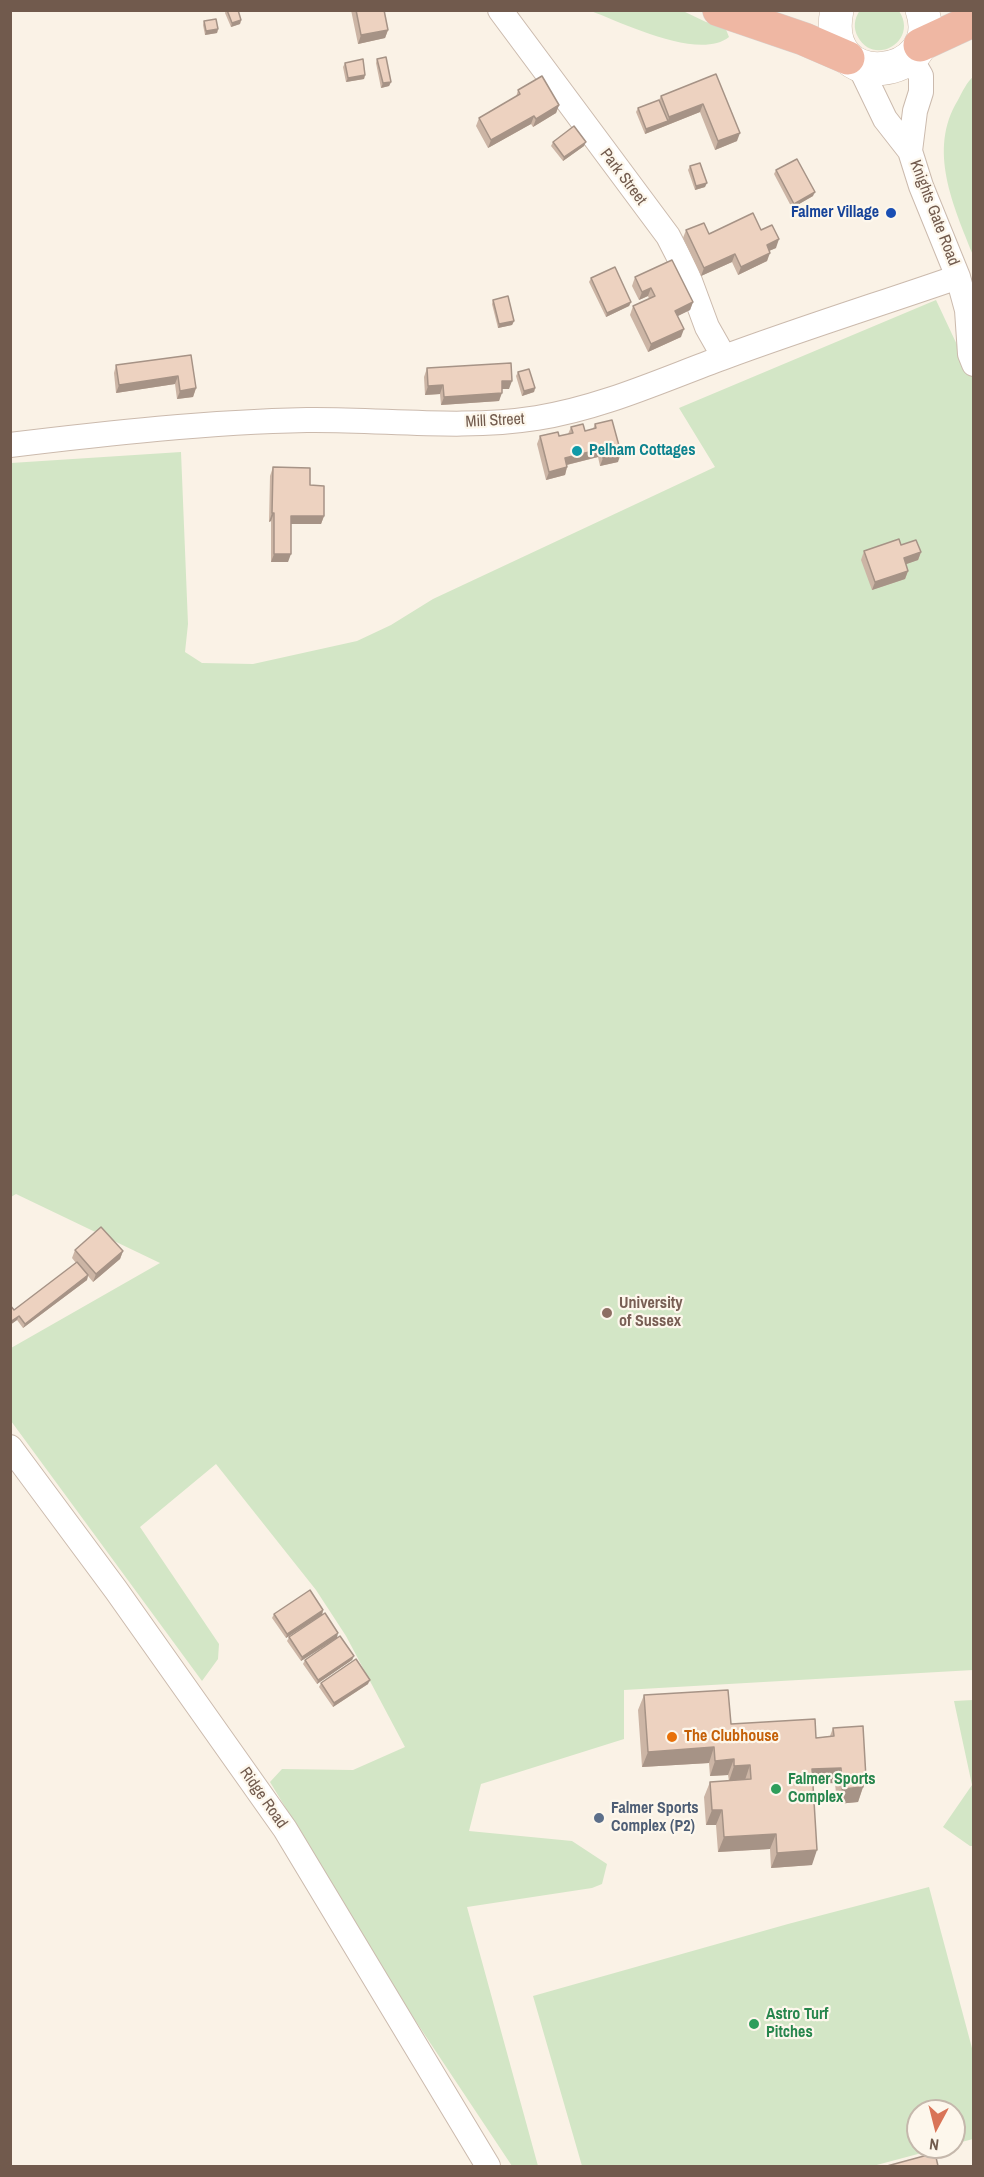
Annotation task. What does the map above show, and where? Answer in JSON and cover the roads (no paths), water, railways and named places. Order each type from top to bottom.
[{"type":"highway","points":[[719,10],[804,39],[853,61]]},
{"type":"highway","points":[[915,51],[974,20]]},
{"type":"main road","points":[[837,10],[834,24],[839,46],[853,61],[872,70],[886,70],[899,66],[915,51],[924,31],[922,10]]},
{"type":"street","name":"Park Street","points":[[500,10],[668,236],[687,273],[707,327],[724,357]]},
{"type":"street","name":"Knights Gate Road","points":[[910,151],[915,111],[921,92],[921,76],[915,51]]},
{"type":"street","name":"Knights Gate Road","points":[[853,61],[885,119],[910,151],[970,314],[970,354],[974,364]]},
{"type":"street","name":"Mill Street","points":[[10,445],[196,426],[308,420],[421,423],[526,420],[576,410],[638,390],[724,357],[958,277]]},
{"type":"street","name":"Ridge Road","points":[[10,1447],[129,1609],[285,1829],[488,2166]]},
{"type":"place","name":"Falmer Village","points":[[891,213]]},
{"type":"place","name":"Pelham Cottages","points":[[577,451]]},
{"type":"place","name":"University of Sussex","points":[[607,1313]]},
{"type":"place","name":"The Clubhouse","points":[[672,1737]]},
{"type":"place","name":"Falmer Sports Complex","points":[[776,1789]]},
{"type":"place","name":"Falmer Sports Complex (P2)","points":[[599,1818]]},
{"type":"place","name":"Astro Turf Pitches","points":[[754,2024]]}]
